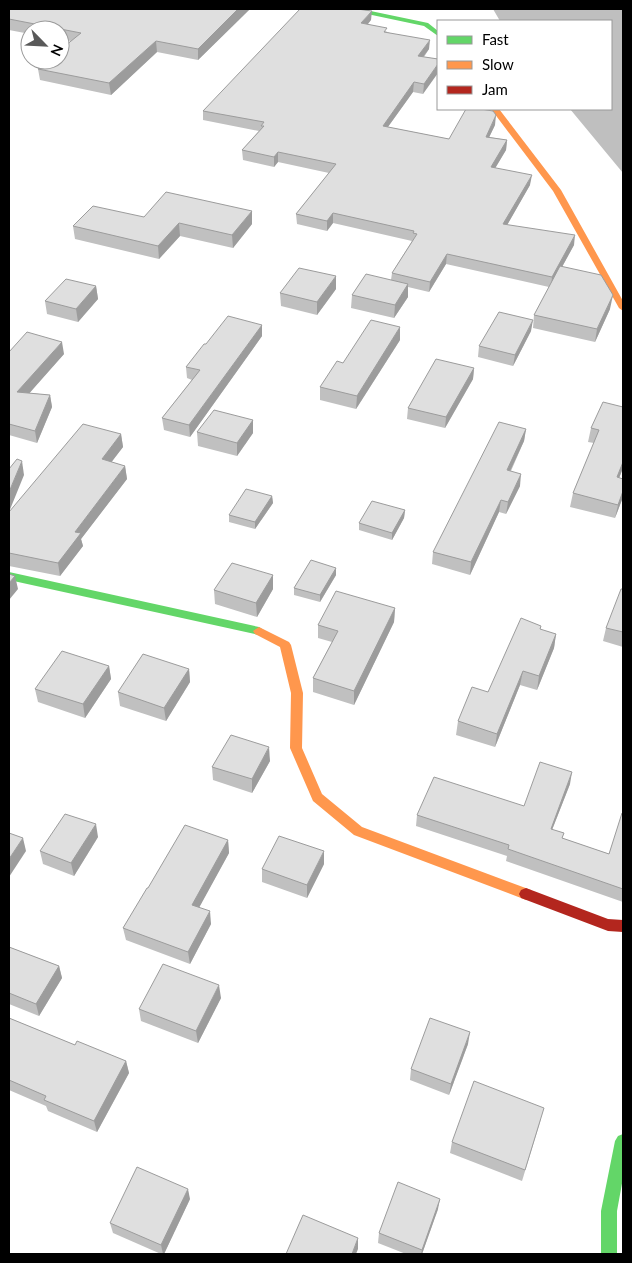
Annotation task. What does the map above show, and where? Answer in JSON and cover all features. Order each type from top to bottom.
[{"type":"street","points":[[353,9],[426,24],[437,33]]},
{"type":"street","points":[[496,110],[557,190],[623,308]]},
{"type":"street","points":[[9,576],[256,629],[285,645],[298,693],[296,748],[317,797],[358,831],[608,925],[623,926]]},
{"type":"street","points":[[609,1254],[609,1211],[623,1141]]},
{"type":"shaded area","points":[[493,9],[623,9],[623,173],[571,110],[612,110],[612,20],[499,20]]},
{"type":"building","points":[[9,9],[238,9],[198,49],[156,41],[109,83],[43,70],[70,70],[70,42],[81,33],[70,31],[70,20],[20,21],[9,19]]},
{"type":"building","points":[[300,9],[357,9],[372,11],[361,23],[387,28],[384,32],[430,40],[418,56],[437,59],[437,65],[424,84],[414,82],[383,126],[449,139],[465,110],[493,111],[496,115],[486,137],[507,140],[491,167],[532,175],[503,224],[575,235],[552,277],[447,254],[430,282],[392,273],[417,234],[413,233],[414,231],[333,213],[327,221],[296,214],[336,164],[278,152],[274,157],[242,150],[264,126],[261,126],[264,122],[203,111]]},
{"type":"building","points":[[166,192],[252,211],[232,235],[179,223],[158,246],[73,226],[93,206],[144,217]]},
{"type":"building","points":[[560,266],[601,275],[613,295],[597,329],[534,315]]},
{"type":"building","points":[[299,268],[336,276],[317,302],[280,293]]},
{"type":"building","points":[[366,274],[408,284],[395,305],[352,295]]},
{"type":"building","points":[[66,279],[96,286],[76,309],[45,301]]},
{"type":"building","points":[[499,312],[533,320],[515,355],[479,346]]},
{"type":"building","points":[[228,316],[262,325],[189,425],[162,418],[200,370],[186,367]]},
{"type":"building","points":[[371,320],[400,327],[357,396],[320,387],[337,361],[343,363]]},
{"type":"building","points":[[27,332],[62,342],[17,392],[50,395],[35,431],[9,424],[9,352]]},
{"type":"building","points":[[436,359],[474,368],[446,417],[408,408]]},
{"type":"building","points":[[603,402],[623,407],[623,462],[617,477],[623,479],[623,491],[618,505],[573,493],[599,430],[591,428]]},
{"type":"building","points":[[214,410],[253,420],[237,443],[197,432]]},
{"type":"building","points":[[499,422],[526,429],[507,470],[521,474],[508,502],[501,500],[471,562],[433,552]]},
{"type":"building","points":[[83,424],[121,434],[102,459],[125,466],[75,532],[81,533],[58,563],[9,553],[9,512]]},
{"type":"building","points":[[17,459],[22,461],[9,492],[9,469]]},
{"type":"building","points":[[246,489],[272,496],[255,522],[229,515]]},
{"type":"building","points":[[372,501],[405,510],[392,533],[359,523]]},
{"type":"building","points":[[311,560],[336,568],[320,595],[294,588]]},
{"type":"building","points":[[232,563],[273,575],[256,603],[214,590]]},
{"type":"building","points":[[9,574],[15,576],[9,583]]},
{"type":"building","points":[[621,589],[623,589],[623,632],[606,628]]},
{"type":"building","points":[[336,591],[395,608],[354,691],[313,678],[338,631],[318,625]]},
{"type":"building","points":[[521,618],[541,626],[540,629],[556,634],[539,676],[523,671],[497,734],[458,721],[472,687],[488,692]]},
{"type":"building","points":[[62,651],[109,666],[83,704],[35,689]]},
{"type":"building","points":[[143,654],[189,669],[164,708],[118,692]]},
{"type":"building","points":[[231,735],[269,747],[252,779],[212,767]]},
{"type":"building","points":[[540,762],[572,772],[551,829],[564,833],[562,838],[609,854],[623,813],[623,889],[508,849],[509,845],[417,815],[434,777],[524,806]]},
{"type":"building","points":[[65,814],[96,824],[71,863],[40,851]]},
{"type":"building","points":[[185,825],[228,840],[192,905],[210,911],[188,952],[123,928]]},
{"type":"building","points":[[9,833],[23,838],[9,859]]},
{"type":"building","points":[[279,836],[324,851],[307,885],[262,869]]},
{"type":"building","points":[[9,947],[59,966],[36,1004],[9,993]]},
{"type":"building","points":[[163,964],[219,985],[196,1031],[139,1009]]},
{"type":"building","points":[[9,1018],[75,1045],[77,1041],[126,1061],[94,1121],[44,1100],[46,1096],[9,1080]]},
{"type":"building","points":[[430,1018],[470,1032],[451,1084],[411,1069]]},
{"type":"building","points":[[474,1081],[544,1108],[525,1170],[452,1142]]},
{"type":"building","points":[[137,1167],[188,1189],[161,1245],[110,1223]]},
{"type":"building","points":[[398,1182],[440,1199],[422,1250],[379,1233]]},
{"type":"building","points":[[303,1215],[358,1238],[352,1254],[286,1254]]},
{"type":"traffic: fast","points":[[353,9],[426,24],[437,33]]},
{"type":"traffic: fast","points":[[9,576],[259,631]]},
{"type":"traffic: fast","points":[[609,1254],[609,1211],[623,1141]]},
{"type":"traffic: slow","points":[[496,110],[557,190],[623,308]]},
{"type":"traffic: slow","points":[[259,631],[285,645],[297,693],[296,748],[317,797],[358,831],[526,894]]},
{"type":"traffic: jam","points":[[526,894],[608,925],[623,926]]}]
